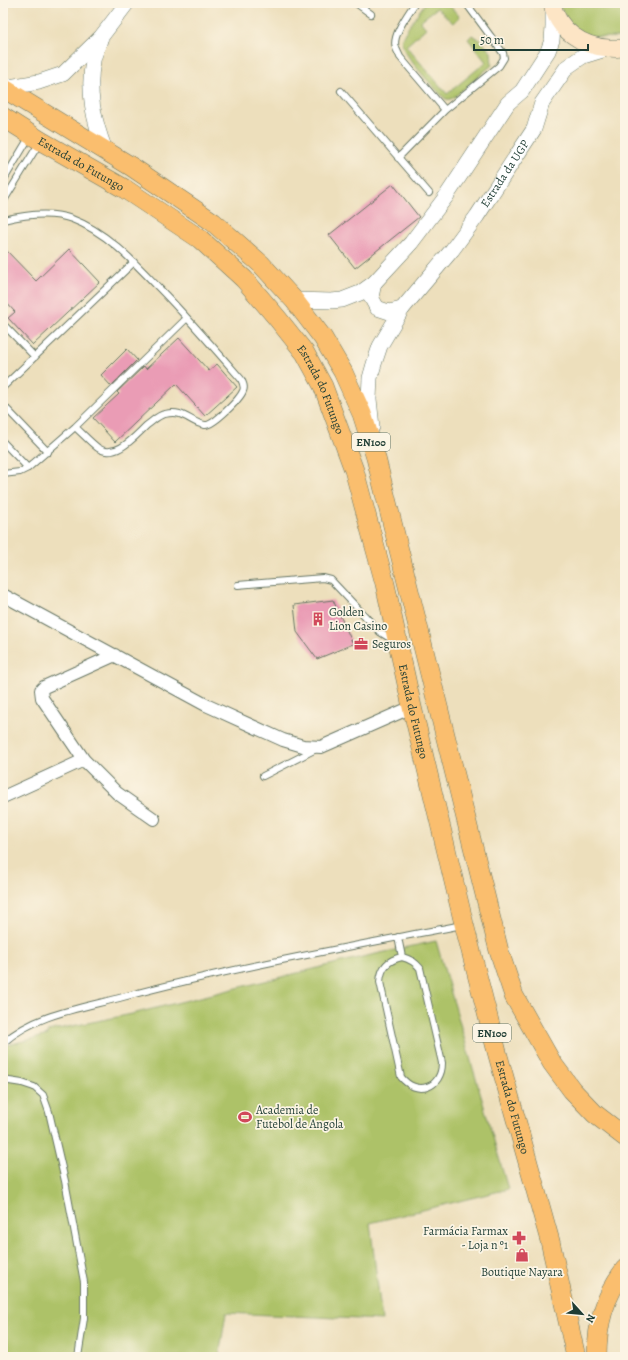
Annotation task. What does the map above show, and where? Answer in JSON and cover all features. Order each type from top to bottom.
[{"type":"main road","points":[[552,6],[563,27],[576,39],[590,45],[617,48]]},
{"type":"main road","name":"Estrada do Futungo","points":[[3,88],[105,150],[212,222],[261,264],[294,300],[323,338],[344,372],[362,414],[376,458],[499,951],[514,996],[552,1063],[572,1090],[595,1114],[625,1137]]},
{"type":"main road","name":"Estrada do Futungo","points":[[3,118],[125,189],[200,239],[244,279],[278,319],[305,353],[323,386],[354,470],[385,584],[412,707],[464,924],[550,1241],[576,1357]]},
{"type":"main road","points":[[597,1357],[597,1333],[602,1313],[609,1294],[625,1269]]},
{"type":"street","points":[[3,88],[39,82],[63,74],[101,38],[127,3]]},
{"type":"street","points":[[294,300],[342,300],[360,293],[374,283],[412,243],[445,198],[508,104],[529,82],[548,51],[552,33],[552,6]]},
{"type":"street","points":[[101,38],[93,60],[90,83],[97,127],[105,150]]},
{"type":"street","name":"Estrada da UGP","points":[[376,458],[370,419],[370,378],[380,346],[402,309],[452,250],[477,216],[534,129],[542,103],[567,67],[584,56],[617,48]]},
{"type":"street","points":[[374,283],[371,297],[377,308],[389,312],[402,309]]},
{"type":"street","points":[[3,595],[206,705],[283,740],[303,746],[322,747],[412,707]]},
{"type":"street","points":[[115,655],[44,687],[41,690],[42,698],[84,760],[117,793],[154,819]]},
{"type":"street","points":[[3,797],[84,760]]},
{"type":"lane","points":[[356,3],[371,14]]},
{"type":"lane","points":[[416,3],[399,29],[395,48],[400,57],[445,110]]},
{"type":"lane","points":[[398,158],[445,110],[499,66],[504,58],[503,53],[466,3]]},
{"type":"lane","points":[[341,91],[429,193]]},
{"type":"lane","points":[[3,181],[36,138]]},
{"type":"lane","points":[[3,202],[36,138]]},
{"type":"lane","points":[[3,220],[18,216],[52,215],[71,218],[88,225],[134,262],[187,318],[242,379],[244,384],[244,390],[240,397],[213,423],[209,425],[201,424],[180,413],[157,416],[123,446],[108,452],[99,449],[75,427]]},
{"type":"lane","points":[[3,387],[134,262]]},
{"type":"lane","points":[[3,474],[20,472],[28,468],[48,452],[187,318]]},
{"type":"lane","points":[[3,324],[35,357]]},
{"type":"lane","points":[[3,405],[48,452]]},
{"type":"lane","points":[[3,442],[28,468]]},
{"type":"lane","points":[[238,585],[323,578],[331,580],[380,632],[398,643]]},
{"type":"lane","points":[[263,776],[322,747]]},
{"type":"lane","points":[[3,1043],[30,1025],[58,1014],[180,982],[464,924]]},
{"type":"lane","points":[[398,937],[402,957]]},
{"type":"lane","points":[[402,957],[416,962],[420,968],[442,1063],[440,1077],[436,1082],[424,1088],[411,1086],[402,1077],[380,982],[380,974],[388,962],[395,958],[402,957]]},
{"type":"lane","points":[[3,1080],[22,1083],[34,1087],[43,1095],[49,1112],[65,1181],[84,1282],[84,1318],[78,1357]]},
{"type":"green space","points":[[425,3],[447,3],[460,17],[453,23],[437,8],[420,21],[426,28],[406,46],[447,94],[486,62],[468,39],[472,35],[480,40],[491,52],[492,65],[450,99],[443,97],[424,77],[405,52],[402,44],[403,36]]},
{"type":"green space","points":[[558,3],[625,3],[625,37],[596,37],[577,30],[571,25]]},
{"type":"green space","name":"Academia de Futebol de Angola","points":[[436,941],[508,1189],[370,1223],[382,1320],[226,1313],[219,1357],[3,1357],[3,1040],[7,1045],[48,1035],[48,1031],[132,1014],[362,957]]},
{"type":"building","points":[[393,184],[419,217],[355,268],[329,235]]},
{"type":"building","points":[[3,247],[36,281],[69,249],[100,282],[33,345],[8,318],[15,312],[3,299]]},
{"type":"building","points":[[179,338],[209,371],[217,364],[237,387],[205,416],[176,384],[115,442],[93,418],[119,394],[117,392],[144,366],[146,369]]},
{"type":"building","points":[[127,349],[137,360],[111,386],[101,375]]},
{"type":"building","name":"Golden Lion Casino","points":[[333,600],[353,644],[317,659],[297,632],[294,605]]},
{"type":"place","name":"Golden Lion Casino","points":[[318,619]]},
{"type":"place","name":"Seguros","points":[[361,644]]},
{"type":"place","name":"Academia de Futebol de Angola","points":[[245,1117]]},
{"type":"place","name":"Farmácia Farmax - Loja n º1","points":[[519,1238]]},
{"type":"place","name":"Boutique Nayara","points":[[522,1255]]}]
